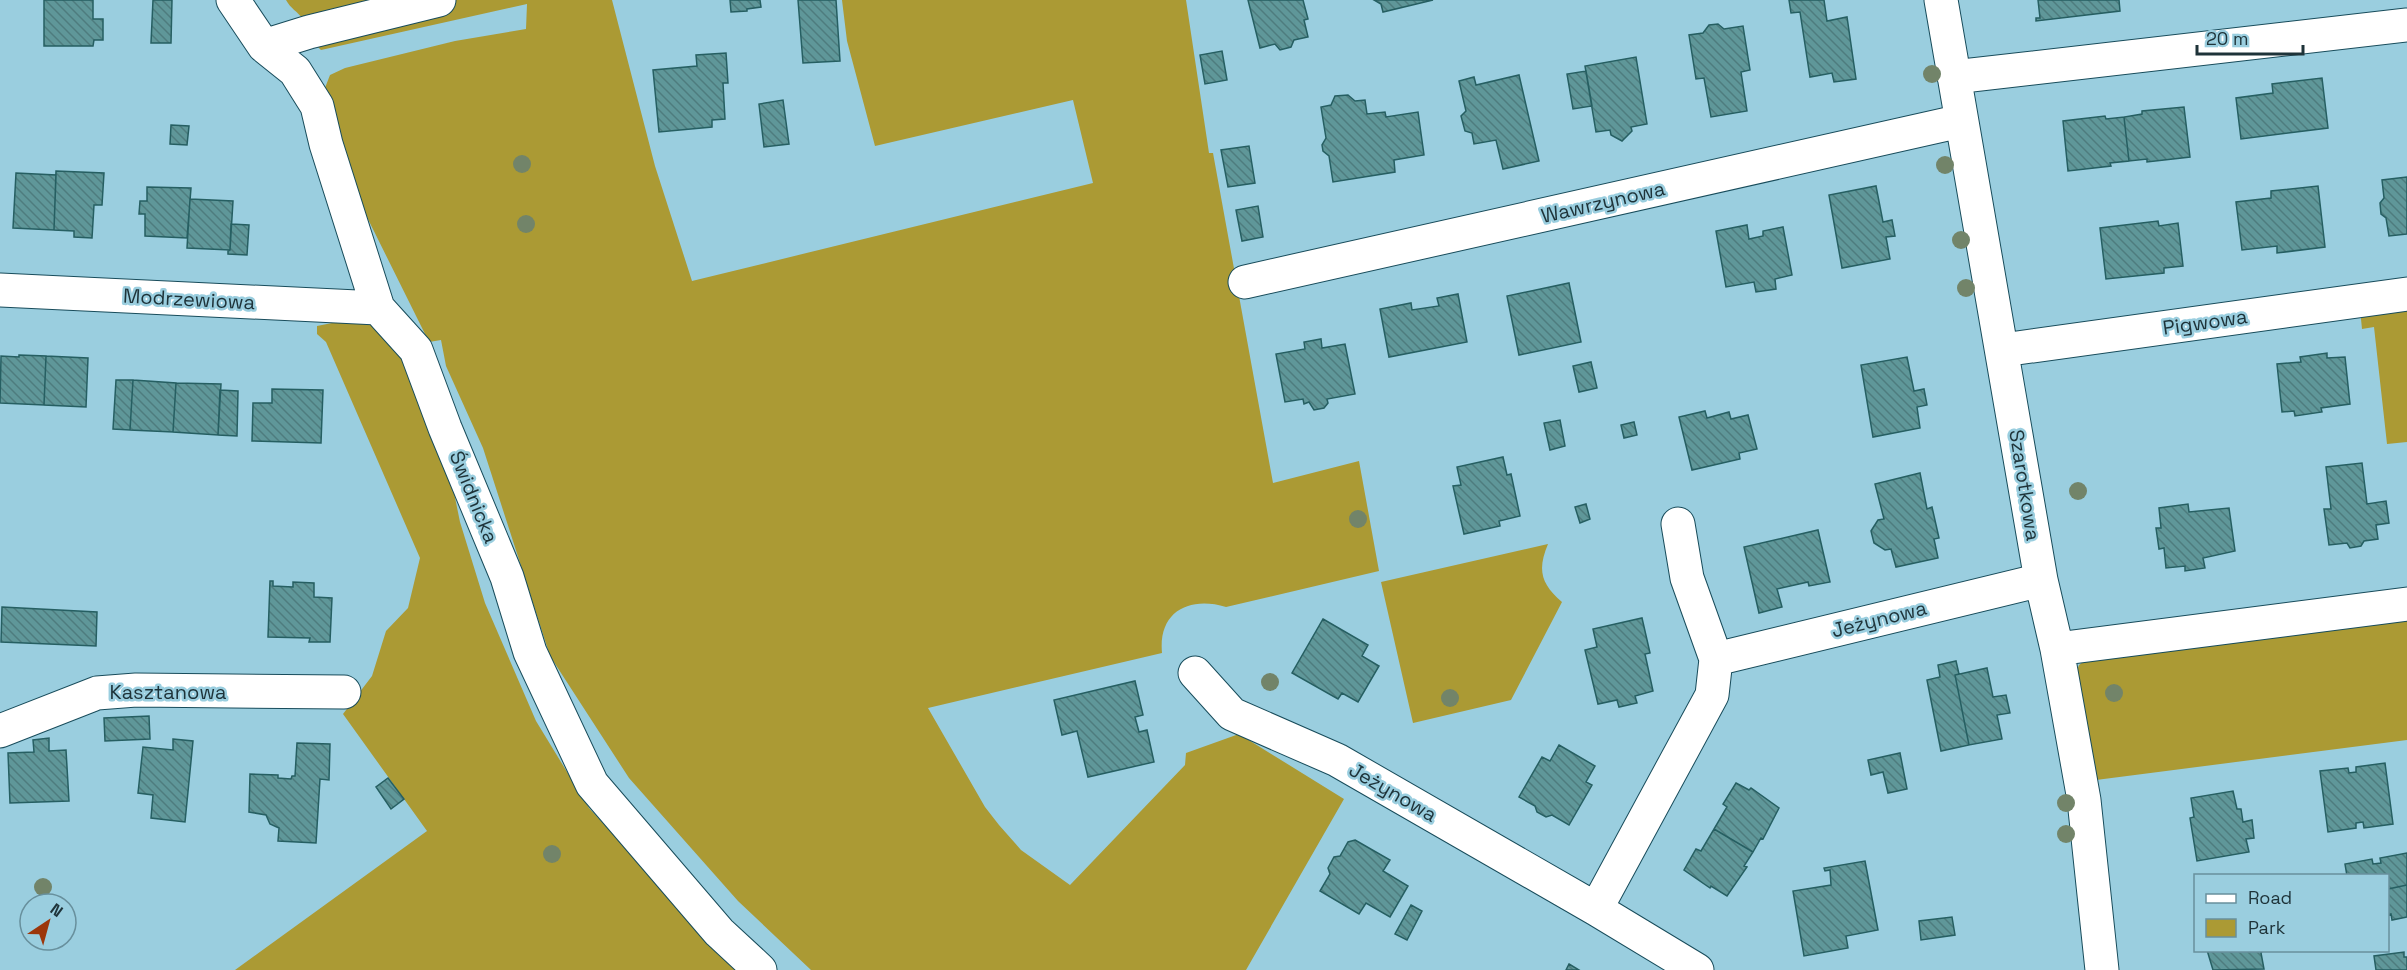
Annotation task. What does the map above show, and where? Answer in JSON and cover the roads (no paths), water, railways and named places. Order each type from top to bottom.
[{"type":"street","name":"Świdnicka","points":[[233,0],[264,46],[295,71],[316,106],[378,308],[416,350],[445,428],[507,577],[530,652],[592,784],[719,932],[760,970]]},
{"type":"street","points":[[264,46],[309,32],[439,0]]},
{"type":"street","name":"Szarotkowa","points":[[1941,0],[2041,580],[2057,649],[2084,800],[2095,890],[2093,968]]},
{"type":"street","points":[[1954,77],[2407,25]]},
{"type":"street","name":"Wawrzynowa","points":[[1245,282],[1961,121]]},
{"type":"street","name":"Modrzewiowa","points":[[0,290],[378,308]]},
{"type":"street","name":"Pigwowa","points":[[2003,350],[2407,294]]},
{"type":"street","points":[[1596,909],[1712,695],[1716,658],[1687,578],[1678,524]]},
{"type":"street","name":"Jeżynowa","points":[[1716,658],[2041,580]]},
{"type":"street","points":[[2057,649],[2407,604]]},
{"type":"street","name":"Jeżynowa","points":[[1195,674],[1232,714],[1337,760],[1596,909],[1696,970]]},
{"type":"street","name":"Kasztanowa","points":[[0,731],[97,693],[136,690],[344,692]]}]
